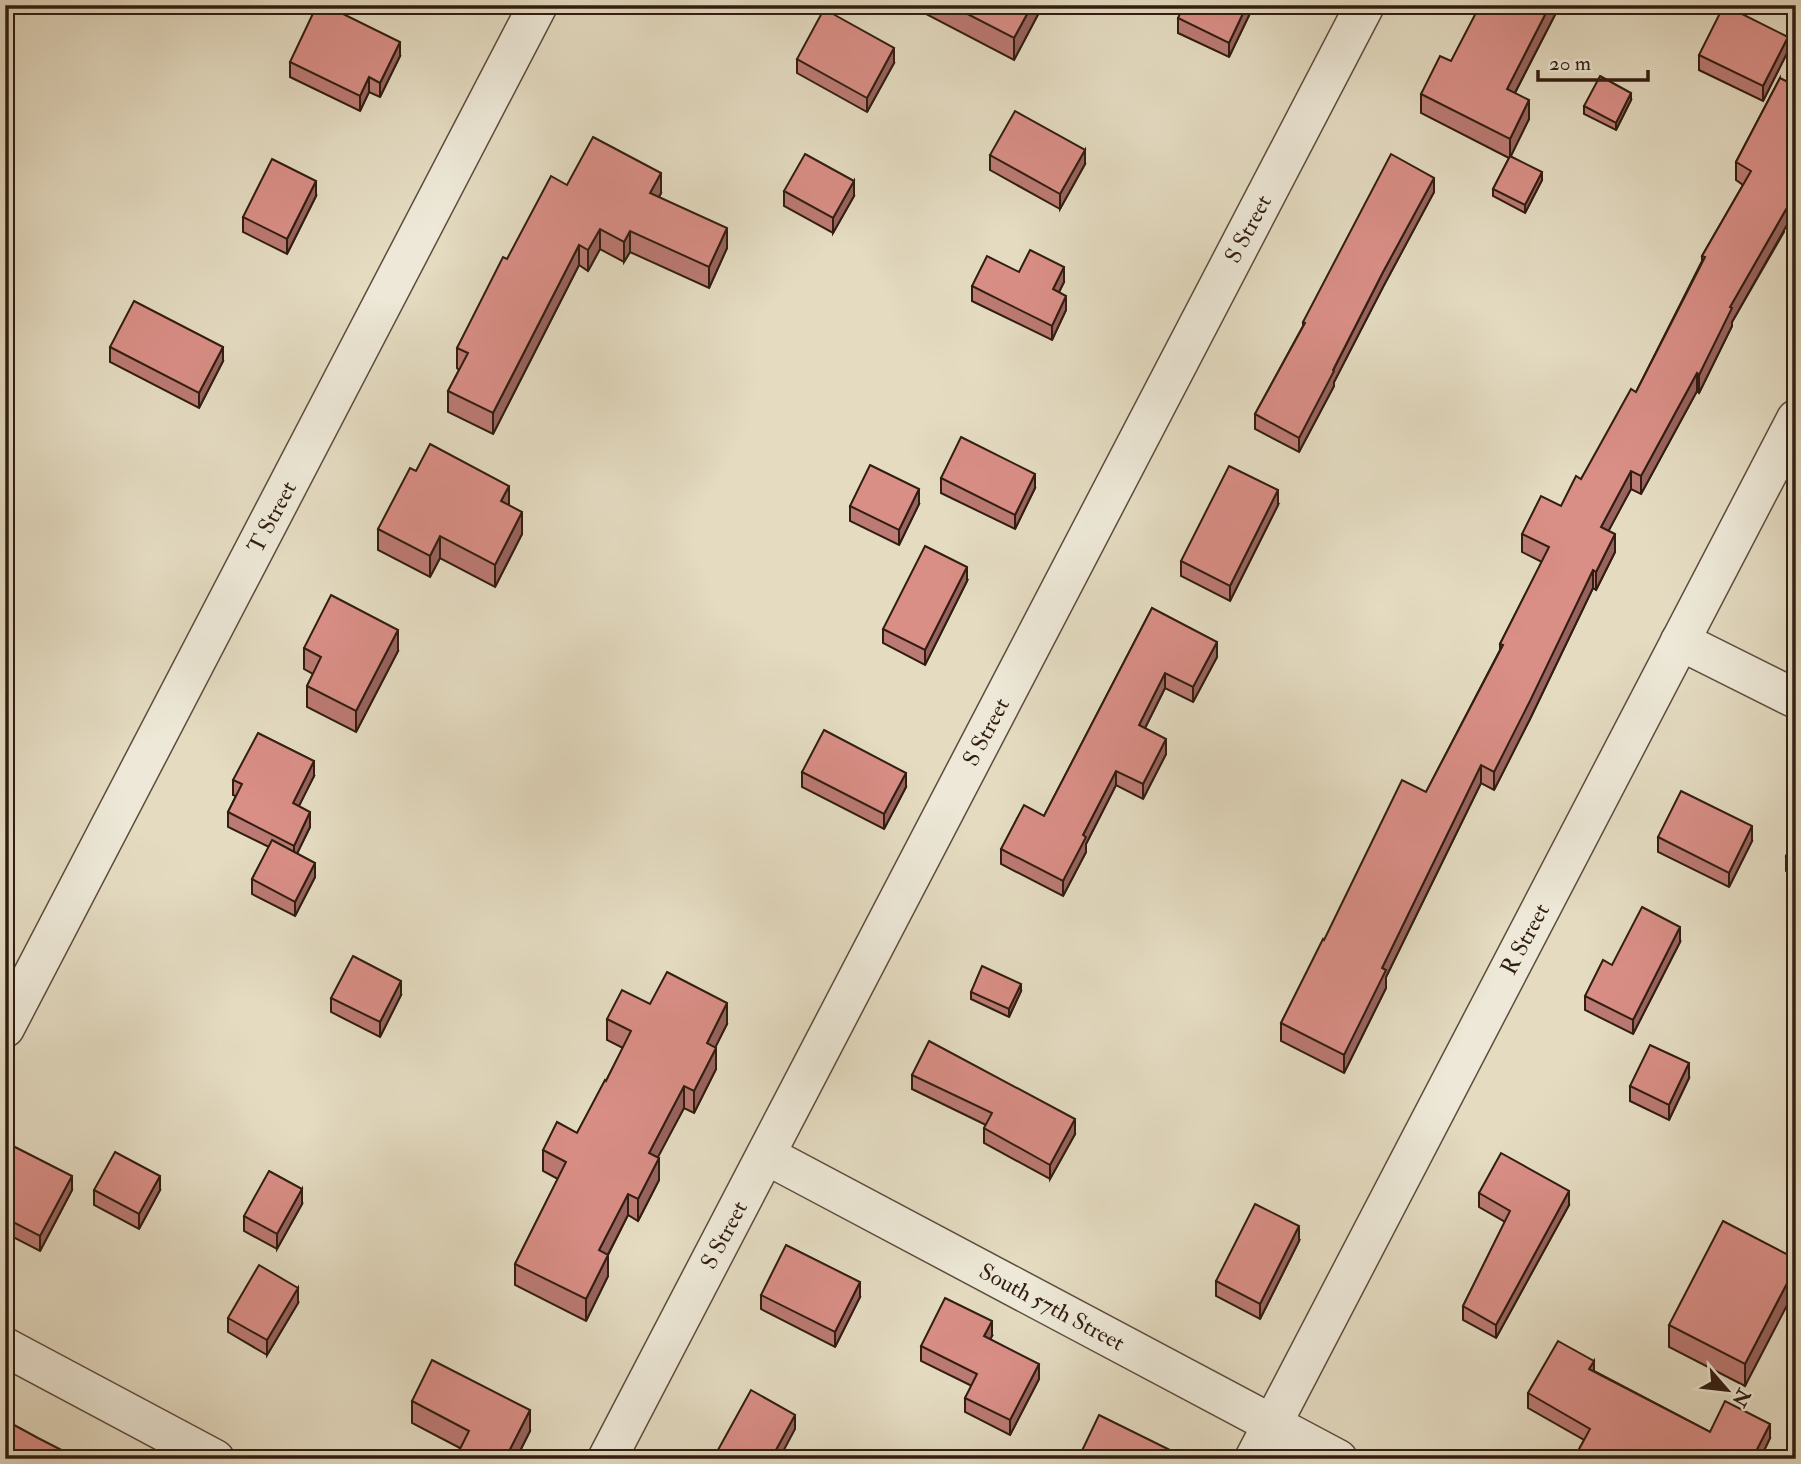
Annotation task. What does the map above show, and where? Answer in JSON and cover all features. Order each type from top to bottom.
[{"type":"street","name":"T Street","points":[[5,1028],[538,5]]},
{"type":"street","name":"S Street","points":[[607,1459],[1365,5]]},
{"type":"street","name":"R Street","points":[[1254,1459],[1796,419]]},
{"type":"street","points":[[1680,641],[1796,699]]},
{"type":"street","name":"South 57th Street","points":[[766,1155],[1338,1459]]},
{"type":"street","points":[[5,1346],[215,1459]]},
{"type":"building","points":[[317,5],[325,5],[400,42],[380,83],[369,77],[360,96],[290,62]]},
{"type":"building","points":[[950,5],[1032,5],[1014,38]]},
{"type":"building","points":[[1184,5],[1247,5],[1229,43],[1178,18]]},
{"type":"building","points":[[1480,5],[1550,5],[1507,89],[1529,100],[1510,139],[1421,94],[1440,56],[1451,61]]},
{"type":"building","points":[[1724,5],[1788,37],[1763,86],[1699,55]]},
{"type":"building","points":[[824,9],[894,48],[867,98],[797,59]]},
{"type":"building","points":[[1600,76],[1631,93],[1616,123],[1584,106]]},
{"type":"building","points":[[1780,78],[1796,86],[1796,192],[1730,307],[1732,308],[1699,375],[1697,373],[1641,476],[1631,471],[1601,527],[1615,534],[1596,572],[1593,570],[1494,772],[1481,765],[1382,968],[1386,970],[1344,1055],[1281,1023],[1402,780],[1426,792],[1503,645],[1500,644],[1549,547],[1522,534],[1541,496],[1561,506],[1576,476],[1581,479],[1631,389],[1636,392],[1705,257],[1702,256],[1751,171],[1736,162]]},
{"type":"building","points":[[1015,111],[1085,150],[1060,194],[990,155]]},
{"type":"building","points":[[593,137],[661,173],[650,193],[727,228],[709,267],[630,231],[624,242],[600,229],[588,250],[579,245],[493,413],[448,391],[468,353],[457,348],[503,257],[507,259],[551,176],[567,185]]},
{"type":"building","points":[[805,154],[854,181],[833,218],[784,191]]},
{"type":"building","points":[[1391,154],[1434,178],[1299,438],[1255,414],[1305,323],[1303,322]]},
{"type":"building","points":[[1510,156],[1542,172],[1525,205],[1493,189]]},
{"type":"building","points":[[272,159],[316,181],[287,239],[243,217]]},
{"type":"building","points":[[1030,250],[1064,267],[1053,289],[1066,296],[1052,326],[972,286],[987,256],[1019,272]]},
{"type":"building","points":[[134,301],[223,347],[199,393],[110,347]]},
{"type":"building","points":[[961,437],[1035,474],[1015,515],[941,478]]},
{"type":"building","points":[[430,444],[509,486],[501,501],[522,512],[495,565],[440,536],[430,556],[378,529],[410,468],[416,471]]},
{"type":"building","points":[[870,465],[919,489],[899,530],[850,506]]},
{"type":"building","points":[[1229,466],[1278,490],[1230,586],[1181,561]]},
{"type":"building","points":[[925,546],[967,567],[925,650],[883,629]]},
{"type":"building","points":[[331,595],[398,630],[356,711],[307,686],[321,657],[304,648]]},
{"type":"building","points":[[1152,608],[1217,642],[1193,687],[1165,673],[1139,725],[1166,739],[1143,784],[1116,771],[1063,881],[1001,849],[1024,805],[1044,816]]},
{"type":"building","points":[[824,730],[906,773],[884,814],[802,772]]},
{"type":"building","points":[[258,733],[314,761],[293,803],[310,812],[294,846],[228,812],[242,784],[233,780]]},
{"type":"building","points":[[1681,791],[1752,826],[1729,873],[1658,837]]},
{"type":"building","points":[[1796,837],[1796,861],[1786,856]]},
{"type":"building","points":[[272,840],[315,863],[295,902],[252,879]]},
{"type":"building","points":[[1642,907],[1680,927],[1633,1020],[1585,996],[1603,960],[1612,965]]},
{"type":"building","points":[[353,956],[401,981],[380,1022],[331,998]]},
{"type":"building","points":[[982,966],[1021,984],[1009,1009],[971,992]]},
{"type":"building","points":[[667,972],[727,1003],[707,1043],[716,1048],[694,1091],[684,1086],[649,1153],[659,1158],[638,1199],[628,1194],[599,1250],[608,1255],[586,1299],[515,1264],[566,1162],[543,1150],[557,1122],[577,1133],[631,1031],[607,1019],[622,990],[650,1004]]},
{"type":"building","points":[[929,1041],[1075,1119],[1050,1165],[984,1128],[992,1113],[912,1075]]},
{"type":"building","points":[[1650,1045],[1689,1063],[1669,1105],[1630,1086]]},
{"type":"building","points":[[13,1146],[72,1176],[40,1236],[5,1218],[5,1162]]},
{"type":"building","points":[[115,1152],[160,1176],[139,1214],[94,1190]]},
{"type":"building","points":[[1501,1153],[1569,1191],[1496,1325],[1463,1306],[1510,1211],[1479,1193]]},
{"type":"building","points":[[269,1171],[302,1189],[277,1234],[244,1216]]},
{"type":"building","points":[[1255,1204],[1299,1226],[1260,1304],[1216,1281]]},
{"type":"building","points":[[1723,1221],[1796,1259],[1796,1266],[1745,1364],[1669,1325]]},
{"type":"building","points":[[786,1245],[860,1282],[835,1332],[761,1295]]},
{"type":"building","points":[[259,1265],[298,1288],[267,1340],[228,1318]]},
{"type":"building","points":[[945,1298],[992,1321],[984,1336],[1039,1364],[1010,1420],[965,1398],[977,1374],[921,1346]]},
{"type":"building","points":[[1558,1341],[1594,1361],[1589,1369],[1710,1432],[1725,1401],[1770,1424],[1752,1459],[1588,1459],[1577,1453],[1590,1429],[1528,1393]]},
{"type":"building","points":[[432,1360],[530,1410],[505,1459],[455,1459],[469,1431],[412,1401]]},
{"type":"building","points":[[751,1390],[795,1415],[771,1459],[713,1459]]},
{"type":"building","points":[[1099,1415],[1172,1451],[1168,1459],[1078,1459]]},
{"type":"building","points":[[5,1420],[38,1438],[79,1459],[5,1459]]}]
